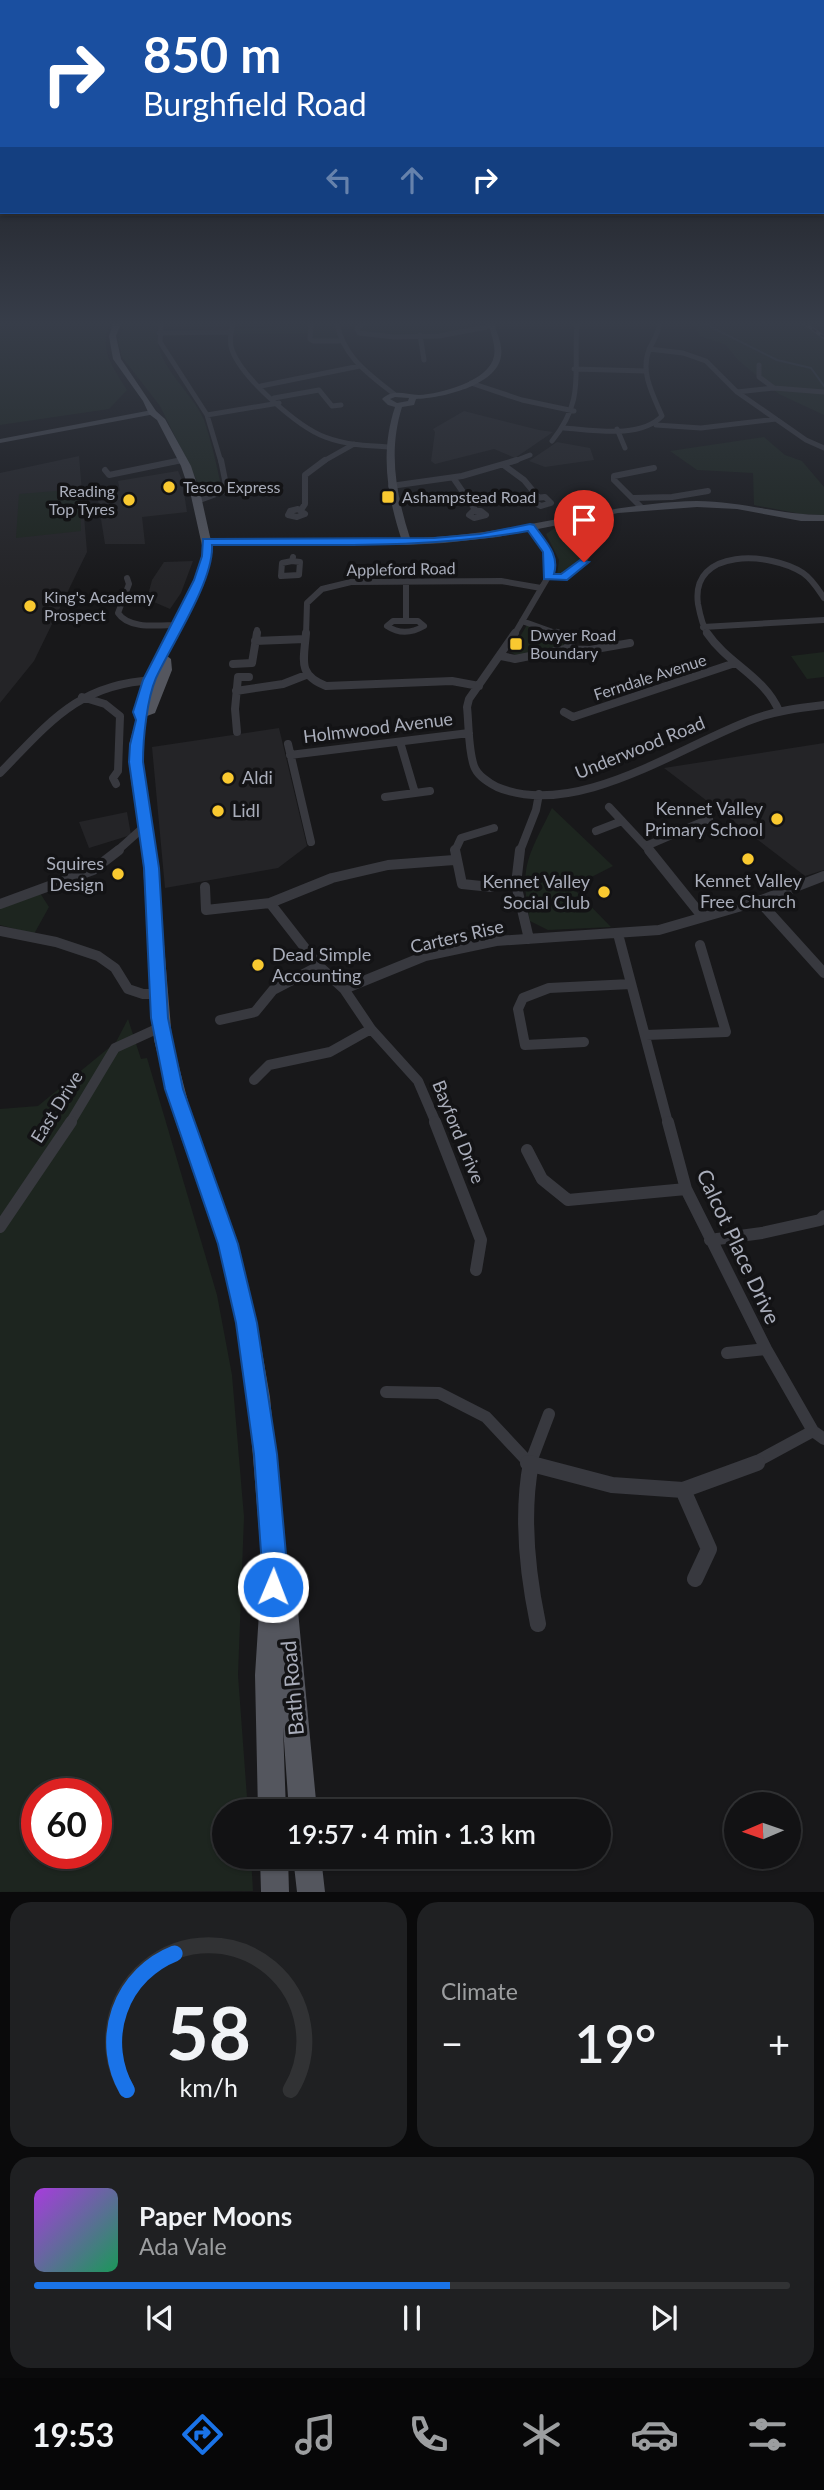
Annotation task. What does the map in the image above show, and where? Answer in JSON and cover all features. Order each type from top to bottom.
[{"type":"main road","name":"Bath Road","points":[[152,412],[161,419],[202,500],[207,544],[203,570],[164,654],[167,663],[155,680],[150,712],[142,720],[136,745],[136,762],[153,887],[161,1027],[174,1089],[228,1244],[247,1323],[266,1454],[274,1566],[268,1675],[272,1799]]},
{"type":"main road","name":"Bath Road","points":[[274,1566],[286,1611],[302,1799]]},
{"type":"main road","points":[[274,1869],[275,1892]]},
{"type":"street","points":[[202,500],[227,490],[216,439],[204,411]]},
{"type":"street","points":[[207,415],[226,411]]},
{"type":"street","points":[[290,411],[316,433],[354,444],[389,447]]},
{"type":"street","points":[[398,411],[389,447],[391,486],[407,542]]},
{"type":"street","points":[[552,441],[574,411]]},
{"type":"street","points":[[656,425],[662,416],[660,411]]},
{"type":"street","points":[[765,411],[824,448]]},
{"type":"street","points":[[0,441],[152,412]]},
{"type":"street","points":[[564,428],[617,429],[656,425],[705,429],[776,419]]},
{"type":"street","points":[[617,429],[625,448]]},
{"type":"street","points":[[301,510],[305,504],[305,475],[310,469],[354,444]]},
{"type":"street","points":[[391,486],[454,479],[505,466],[530,455]]},
{"type":"street","points":[[108,475],[183,460]]},
{"type":"street","points":[[505,466],[524,480],[538,497]]},
{"type":"street","points":[[640,508],[634,498],[614,480],[614,476],[656,468]]},
{"type":"street","points":[[454,479],[476,511]]},
{"type":"street","points":[[634,498],[672,497],[708,491]]},
{"type":"street","points":[[207,544],[254,542],[294,553],[480,537],[595,513],[640,508],[719,505],[802,518],[824,518]]},
{"type":"street","points":[[530,527],[548,552],[551,566],[548,577],[563,578],[584,562],[603,523],[595,513]]},
{"type":"street","points":[[779,711],[769,691],[719,650],[703,627],[697,600],[700,585],[706,572],[715,564],[726,560],[755,558],[792,567],[805,574],[824,598]]},
{"type":"street","name":"Underwood Road","points":[[548,577],[467,707],[474,766],[484,780],[507,790],[564,794],[599,784],[750,720],[779,711],[824,705]]},
{"type":"street","points":[[127,578],[129,584],[118,613],[122,619],[136,624],[178,625]]},
{"type":"street","name":"Appleford Road","points":[[306,675],[307,603],[322,589],[351,582],[500,582],[541,588]]},
{"type":"street","points":[[406,582],[406,621]]},
{"type":"street","points":[[703,627],[824,620]]},
{"type":"street","points":[[522,621],[542,625],[570,639],[571,644],[565,649]]},
{"type":"street","points":[[233,664],[252,663],[257,630]]},
{"type":"street","points":[[255,641],[305,639]]},
{"type":"street","points":[[501,656],[515,659],[565,649],[590,650],[630,643]]},
{"type":"street","name":"Ferndale Avenue","points":[[573,717],[735,663]]},
{"type":"street","points":[[236,691],[273,686],[306,675],[326,686],[452,681],[479,685]]},
{"type":"street","points":[[237,732],[238,677],[249,677]]},
{"type":"street","points":[[0,773],[82,697],[118,682],[155,680]]},
{"type":"street","points":[[82,697],[105,704],[120,716],[118,771],[113,778],[116,784]]},
{"type":"street","name":"Ferndale Avenue","points":[[565,712],[582,723]]},
{"type":"street","name":"Holmwood Avenue","points":[[290,755],[469,733]]},
{"type":"street","points":[[400,742],[415,793]]},
{"type":"street","name":"Holmwood Avenue","points":[[288,744],[311,842]]},
{"type":"street","points":[[385,797],[430,791]]},
{"type":"street","points":[[529,939],[521,918],[517,894],[518,864],[520,851],[538,812],[539,794]]},
{"type":"street","points":[[609,807],[646,846],[702,916]]},
{"type":"street","points":[[646,846],[709,819]]},
{"type":"street","points":[[596,831],[622,821]]},
{"type":"street","points":[[0,904],[93,870],[108,860],[139,828],[146,825]]},
{"type":"street","points":[[491,887],[462,884],[454,860],[456,841],[463,834],[494,828]]},
{"type":"street","points":[[205,887],[206,910],[270,903],[332,878],[375,868],[454,860]]},
{"type":"street","name":"Carters Rise","points":[[344,989],[425,956],[496,941],[659,930],[759,901],[824,876]]},
{"type":"street","points":[[759,901],[824,973]]},
{"type":"street","name":"Bayford Drive","points":[[270,903],[319,966],[344,989],[371,1029],[418,1081],[481,1240],[476,1270]]},
{"type":"street","points":[[0,931],[61,943],[111,963],[126,989],[138,995],[158,994]]},
{"type":"street","name":"Calcot Place Drive","points":[[618,934],[686,1189],[766,1349],[819,1435]]},
{"type":"street","points":[[646,1035],[726,1032],[701,945]]},
{"type":"street","points":[[220,1020],[255,1012],[273,990],[319,966]]},
{"type":"street","points":[[584,1042],[525,1045],[518,1009],[523,998],[549,988],[632,984]]},
{"type":"street","name":"East Drive","points":[[0,1227],[86,1099],[100,1070],[115,1048],[136,1036],[161,1027]]},
{"type":"street","points":[[254,1080],[269,1065],[330,1052],[371,1029]]},
{"type":"street","points":[[527,1150],[541,1179],[548,1187],[568,1199],[686,1189]]},
{"type":"street","points":[[710,1240],[823,1222]]},
{"type":"street","points":[[727,1353],[766,1349]]},
{"type":"street","points":[[386,1392],[439,1393],[486,1417],[530,1465],[612,1485],[683,1490],[759,1462],[819,1435]]},
{"type":"street","points":[[537,1624],[526,1568],[530,1465],[549,1414]]},
{"type":"street","points":[[683,1490],[709,1549],[695,1579]]},
{"type":"shaded area","points":[[0,411],[93,411],[0,425]]},
{"type":"shaded area","points":[[163,411],[199,411],[204,420],[222,490],[216,494],[203,493]]},
{"type":"shaded area","points":[[465,411],[553,432],[515,458],[494,449],[435,464],[431,461],[435,432],[433,429]]},
{"type":"shaded area","points":[[764,437],[785,455],[802,461],[824,487],[824,515],[801,514],[754,505],[753,473],[697,470],[670,451]]},
{"type":"shaded area","points":[[557,442],[590,448],[594,460],[545,467],[529,461]]},
{"type":"shaded area","name":"King's Academy Prospect","points":[[79,456],[87,552],[34,661],[0,703],[0,473]]},
{"type":"shaded area","points":[[178,471],[187,512],[142,517],[145,544],[105,544],[97,494],[120,491],[118,481]]},
{"type":"shaded area","points":[[80,489],[81,531],[16,538],[19,494]]},
{"type":"shaded area","points":[[589,520],[598,523],[579,561],[564,575],[557,575],[559,560],[546,534],[555,528]]},
{"type":"shaded area","points":[[193,561],[181,593],[170,609],[147,599],[152,580],[164,562]]},
{"type":"shaded area","points":[[528,623],[563,637],[567,642],[562,646],[517,656],[511,652]]},
{"type":"shaded area","points":[[824,652],[824,677],[807,679],[791,656]]},
{"type":"shaded area","points":[[279,728],[307,846],[278,868],[165,888],[152,747]]},
{"type":"shaded area","name":"Kennet Valley Primary School","points":[[824,743],[824,870],[805,876],[664,768]]},
{"type":"shaded area","points":[[552,808],[613,866],[572,887],[611,927],[548,930],[530,921],[525,887],[528,862]]},
{"type":"shaded area","points":[[127,812],[131,835],[89,848],[79,822]]},
{"type":"shaded area","points":[[40,893],[49,907],[34,934],[0,925],[0,908]]},
{"type":"shaded area","points":[[128,1019],[141,1059],[147,1058],[217,1295],[232,1375],[244,1517],[238,1675],[247,1799],[212,1799],[212,1869],[252,1869],[253,1891],[0,1892],[0,1109],[38,1106],[116,1042]]},
{"type":"place","name":"Tesco Express","points":[[169,487]]},
{"type":"place","name":"Ashampstead Road","points":[[388,497]]},
{"type":"place","name":"Reading Top Tyres","points":[[129,500]]},
{"type":"place","name":"King's Academy Prospect","points":[[30,606]]},
{"type":"place","name":"Dwyer Road Boundary","points":[[516,644]]},
{"type":"place","name":"Aldi","points":[[228,778]]},
{"type":"place","name":"Lidl","points":[[218,811]]},
{"type":"place","name":"Kennet Valley Primary School","points":[[777,819]]},
{"type":"place","name":"Kennet Valley Free Church","points":[[748,859]]},
{"type":"place","name":"Squires Design","points":[[118,874]]},
{"type":"place","name":"Kennet Valley Social Club","points":[[604,892]]},
{"type":"place","name":"Dead Simple Accounting","points":[[258,965]]},
{"type":"route","points":[[273,1587],[272,1520],[266,1454],[247,1323],[228,1244],[174,1089],[163,1040],[153,887],[136,762],[136,745],[142,720],[140,712],[149,680],[199,580],[208,556],[207,542],[434,541],[480,537],[530,527],[544,543],[551,560],[548,577],[563,578],[584,562]]}]
